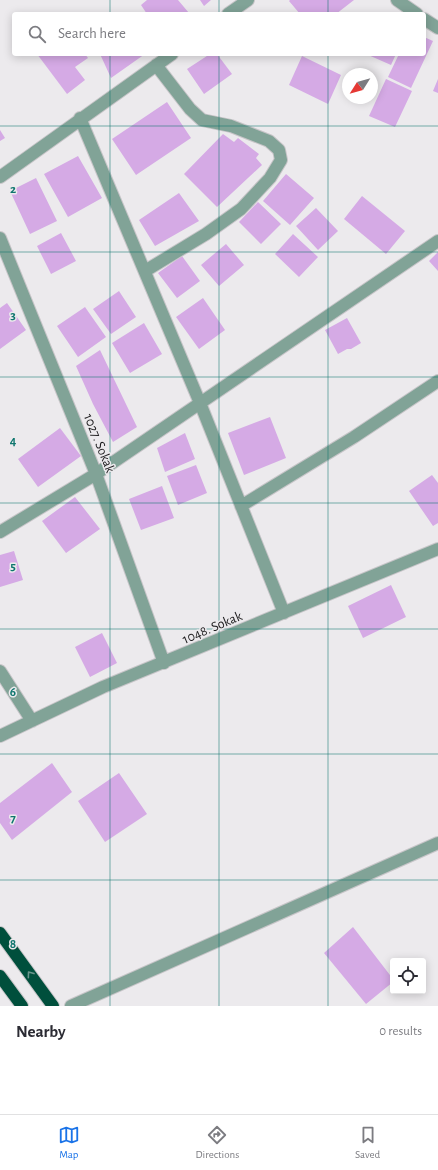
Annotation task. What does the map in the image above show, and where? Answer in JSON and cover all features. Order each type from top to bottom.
[{"type":"highway","points":[[0,933],[53,1006]]},
{"type":"highway","points":[[0,976],[22,1006]]},
{"type":"street","points":[[231,12],[248,0]]},
{"type":"street","points":[[397,0],[415,12]]},
{"type":"street","points":[[426,19],[438,28]]},
{"type":"street","points":[[0,176],[169,56]]},
{"type":"street","points":[[145,271],[206,234],[241,208],[270,178],[281,160],[279,150],[269,141],[231,126],[202,120],[190,109],[156,65]]},
{"type":"street","points":[[80,118],[200,403],[284,613]]},
{"type":"street","name":"1027. Sokak","points":[[0,238],[96,474],[164,663]]},
{"type":"street","points":[[0,532],[96,474],[438,241]]},
{"type":"street","points":[[241,506],[354,437],[438,380]]},
{"type":"street","name":"1048. Sokak","points":[[0,736],[103,687],[438,549]]},
{"type":"street","points":[[0,670],[32,721]]},
{"type":"street","points":[[71,1006],[438,843]]},
{"type":"building","points":[[147,0],[178,0],[188,12],[146,12],[141,5]]},
{"type":"building","points":[[200,0],[211,0],[204,6]]},
{"type":"building","points":[[354,0],[339,12],[298,12],[289,1]]},
{"type":"building","points":[[426,38],[433,41],[426,56]]},
{"type":"building","points":[[38,56],[86,56],[88,58],[75,67],[85,80],[67,94]]},
{"type":"building","points":[[101,56],[142,56],[111,78]]},
{"type":"building","points":[[207,56],[218,56],[232,74],[204,94],[187,69]]},
{"type":"building","points":[[302,56],[341,75],[328,104],[289,85]]},
{"type":"building","points":[[371,56],[395,56],[391,65]]},
{"type":"building","points":[[398,56],[426,56],[411,88],[388,77]]},
{"type":"building","points":[[386,79],[412,91],[395,127],[369,116],[375,104],[378,104],[378,96]]},
{"type":"building","points":[[438,79],[438,93],[433,91]]},
{"type":"building","points":[[167,102],[191,138],[136,175],[112,139]]},
{"type":"building","points":[[0,130],[5,138],[0,141]]},
{"type":"building","points":[[223,134],[234,142],[238,138],[259,154],[256,158],[262,165],[217,207],[184,174]]},
{"type":"building","points":[[78,156],[102,198],[68,217],[44,174]]},
{"type":"building","points":[[286,174],[314,198],[290,225],[263,201]]},
{"type":"building","points":[[36,178],[57,221],[30,234],[10,191]]},
{"type":"building","points":[[179,193],[199,221],[155,246],[139,220]]},
{"type":"building","points":[[362,196],[405,231],[386,254],[344,219]]},
{"type":"building","points":[[258,202],[281,224],[261,244],[239,222]]},
{"type":"building","points":[[316,208],[338,231],[318,250],[296,226]]},
{"type":"building","points":[[61,233],[76,261],[51,274],[37,246]]},
{"type":"building","points":[[293,234],[318,257],[299,277],[275,254]]},
{"type":"building","points":[[226,244],[244,265],[219,286],[201,265]]},
{"type":"building","points":[[438,252],[438,271],[429,261]]},
{"type":"building","points":[[182,256],[200,281],[177,298],[158,273]]},
{"type":"building","points":[[119,291],[136,317],[111,334],[93,309]]},
{"type":"building","points":[[203,298],[225,330],[199,349],[176,317]]},
{"type":"building","points":[[7,303],[26,330],[0,349],[0,308]]},
{"type":"building","points":[[85,307],[106,337],[78,357],[57,326]]},
{"type":"building","points":[[347,318],[361,343],[338,354],[325,330]]},
{"type":"building","points":[[144,323],[162,354],[130,373],[112,343]]},
{"type":"building","points":[[100,350],[137,427],[113,442],[93,404],[76,366]]},
{"type":"building","points":[[270,417],[286,458],[244,475],[228,433]]},
{"type":"building","points":[[60,428],[81,456],[38,487],[18,459]]},
{"type":"building","points":[[185,433],[195,459],[165,472],[157,448]]},
{"type":"building","points":[[196,465],[207,493],[178,505],[167,476]]},
{"type":"building","points":[[432,475],[438,483],[438,523],[433,526],[409,491]]},
{"type":"building","points":[[162,486],[174,518],[141,530],[129,499]]},
{"type":"building","points":[[75,497],[100,529],[66,553],[42,521]]},
{"type":"building","points":[[14,551],[23,580],[0,587],[0,555]]},
{"type":"building","points":[[391,585],[406,617],[363,638],[348,606]]},
{"type":"building","points":[[102,633],[117,663],[90,677],[75,647]]},
{"type":"building","points":[[52,763],[72,792],[12,840],[0,823],[0,803]]},
{"type":"building","points":[[119,773],[147,814],[105,842],[78,801]]},
{"type":"building","points":[[353,927],[390,975],[390,984],[366,1004],[324,953]]}]
